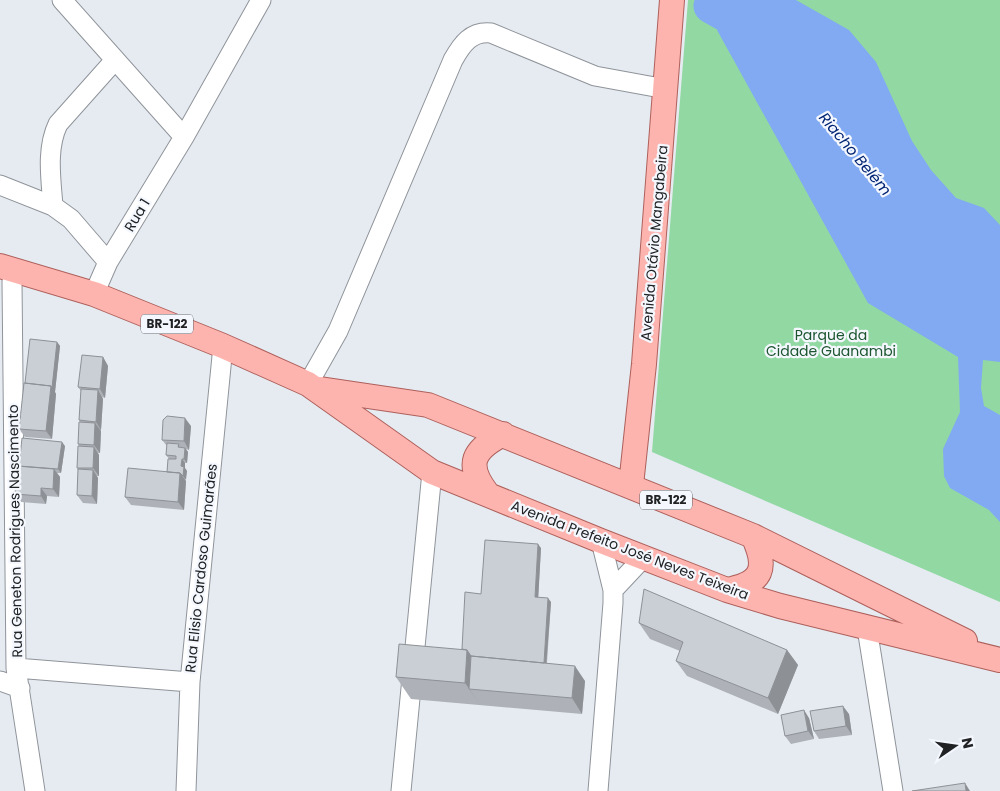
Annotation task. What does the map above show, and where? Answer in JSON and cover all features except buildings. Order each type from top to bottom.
[{"type":"main road","name":"Avenida Otávio Mangabeira","points":[[631,486],[645,354],[672,11]]},
{"type":"main road","name":"Avenida Prefeito José Neves Teixeira","points":[[9,273],[94,294],[223,346],[312,386],[432,472],[601,541],[727,590],[817,616],[1000,659]]},
{"type":"main road","name":"Avenida Prefeito José Neves Teixeira","points":[[312,386],[428,405],[504,434],[753,536],[1000,659]]},
{"type":"main road","points":[[487,493],[474,471],[474,460],[486,445],[504,434]]},
{"type":"main road","points":[[727,590],[748,584],[760,572],[762,559],[753,536]]},
{"type":"street","points":[[62,0],[184,137]]},
{"type":"street","name":"Rua 1","points":[[94,294],[108,262],[184,137],[261,0]]},
{"type":"street","points":[[312,386],[338,331],[453,60],[469,38],[483,32],[491,33],[595,76],[666,89]]},
{"type":"street","points":[[53,206],[50,161],[54,131],[58,124],[115,60]]},
{"type":"street","points":[[0,185],[53,206],[71,219],[108,262]]},
{"type":"street","points":[[0,323],[9,273]]},
{"type":"street","name":"Rua Geneton Rodrigues Nascimento","points":[[9,273],[7,545],[16,668],[35,791]]},
{"type":"street","name":"Rua Elisio Cardoso Guimarães","points":[[186,791],[190,682],[223,346]]},
{"type":"street","points":[[401,791],[432,472]]},
{"type":"street","points":[[598,791],[613,590],[601,541]]},
{"type":"street","points":[[613,590],[644,557]]},
{"type":"street","points":[[867,628],[893,791]]},
{"type":"street","points":[[16,668],[190,682]]},
{"type":"street","points":[[0,682],[20,688]]},
{"type":"green space","name":"Parque da Cidade Guanambi","points":[[688,0],[1000,0],[1000,602],[652,452]]},
{"type":"water","points":[[732,0],[796,0],[849,30],[876,62],[912,141],[931,170],[956,198],[984,208],[1000,225],[1000,362],[983,360],[981,388],[984,406],[1000,415],[1000,522],[989,510],[950,488],[944,476],[943,449],[960,412],[958,357],[868,303],[717,30],[730,17]]},
{"type":"waterway","name":"Riacho Belém","points":[[711,6],[752,29],[766,46]]}]
